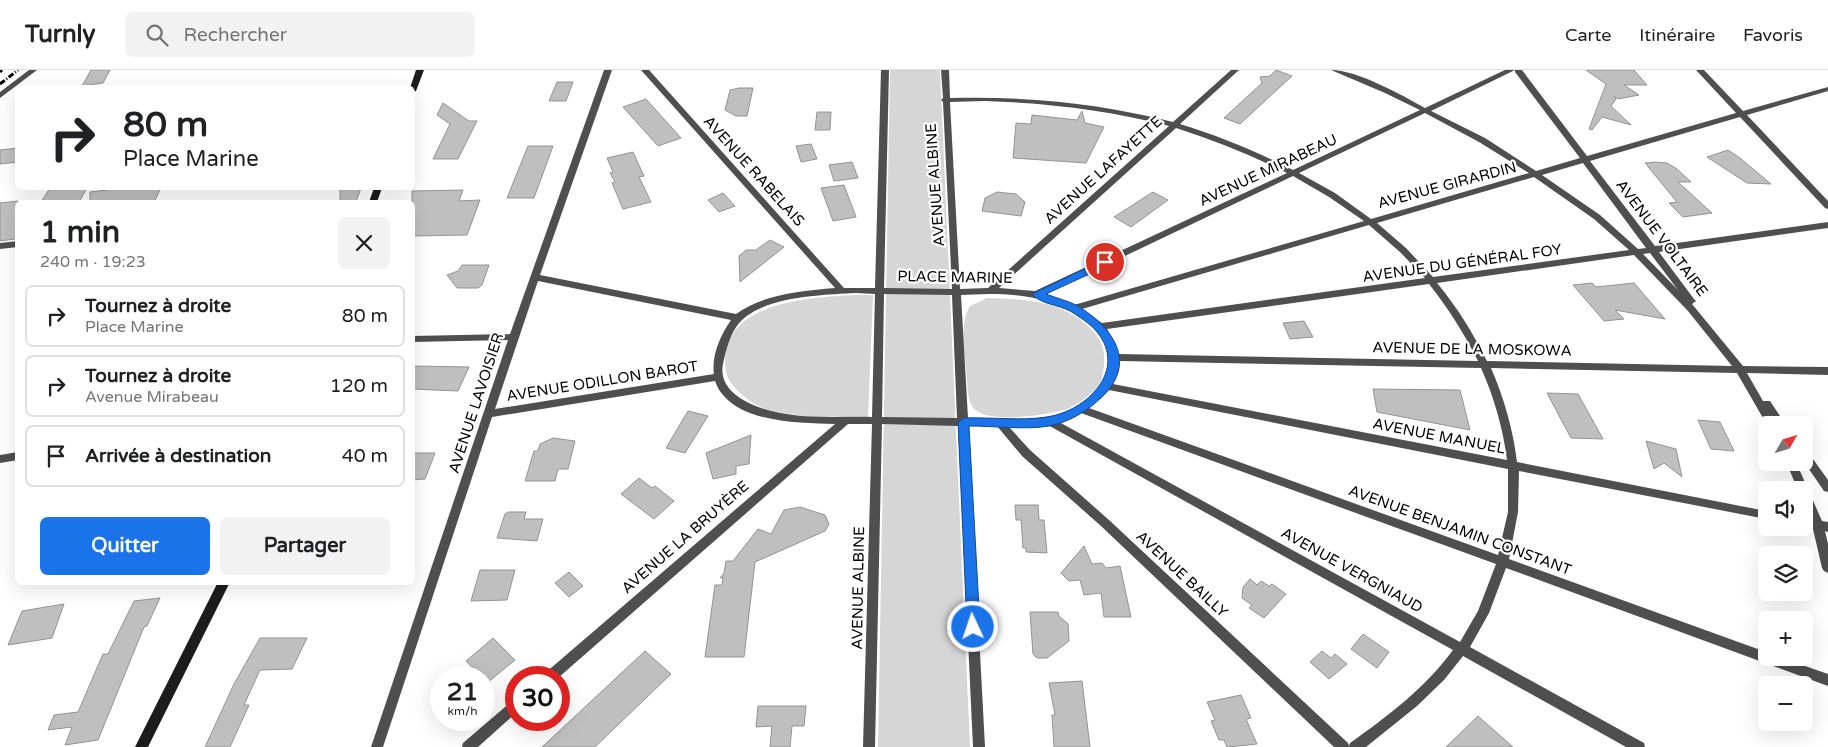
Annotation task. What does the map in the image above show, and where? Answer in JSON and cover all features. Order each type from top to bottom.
[{"type":"street","points":[[0,96],[33,70]]},
{"type":"street","points":[[414,85],[420,70]]},
{"type":"street","name":"AVENUE LAVOISIER","points":[[377,747],[514,337],[608,70]]},
{"type":"street","name":"AVENUE RABELAIS","points":[[645,70],[842,291]]},
{"type":"street","name":"AVENUE ALBINE","points":[[869,747],[885,70]]},
{"type":"street","name":"AVENUE ALBINE","points":[[945,70],[945,100],[957,292],[980,747]]},
{"type":"street","name":"AVENUE LAFAYETTE","points":[[990,291],[1235,70]]},
{"type":"street","points":[[1335,70],[1427,110],[1482,140],[1537,174],[1597,217],[1636,252],[1691,309],[1740,369],[1767,416]]},
{"type":"street","name":"AVENUE MIRABEAU","points":[[1037,294],[1511,70]]},
{"type":"street","name":"AVENUE VOLTAIRE","points":[[1518,70],[1653,249],[1775,416]]},
{"type":"street","points":[[1700,70],[1828,206]]},
{"type":"street","name":"AVENUE GIRARDIN","points":[[1073,308],[1828,89]]},
{"type":"street","points":[[945,100],[1024,99],[1070,103],[1123,112],[1175,124],[1254,154],[1332,196],[1402,248],[1431,280],[1461,320],[1484,364],[1503,411],[1513,466],[1513,511],[1503,563],[1486,607],[1462,648],[1421,694],[1355,747]]},
{"type":"street","name":"AVENUE DU GÉNÉRAL FOY","points":[[1099,327],[1828,225]]},
{"type":"street","points":[[0,246],[15,244]]},
{"type":"street","points":[[535,277],[738,318],[726,336],[717,361],[719,377],[724,390],[738,404],[761,414],[790,419],[844,422],[1000,423],[1049,421],[1082,409],[1107,386],[1114,371],[1115,357]]},
{"type":"street","name":"PLACE MARINE","points":[[738,318],[756,308],[792,296],[842,291],[990,291],[1037,294],[1073,308],[1099,327],[1110,341],[1115,357]]},
{"type":"street","points":[[415,339],[514,337]]},
{"type":"street","name":"AVENUE DE LA MOSKOWA","points":[[1115,357],[1828,371]]},
{"type":"street","name":"AVENUE ODILLON BAROT","points":[[489,414],[719,377]]},
{"type":"street","name":"AVENUE MANUEL","points":[[1107,386],[1758,513]]},
{"type":"street","name":"AVENUE BENJAMIN CONSTANT","points":[[1082,409],[1828,680]]},
{"type":"street","name":"AVENUE VERGNIAUD","points":[[1049,421],[1639,747]]},
{"type":"street","name":"AVENUE LA BRUYÈRE","points":[[562,666],[844,422]]},
{"type":"street","name":"AVENUE BAILLY","points":[[1000,423],[1026,453],[1105,523],[1343,747]]},
{"type":"street","points":[[0,459],[15,456]]},
{"type":"street","points":[[1813,467],[1828,488]]},
{"type":"street","points":[[1813,508],[1823,526],[1828,568]]},
{"type":"street","points":[[141,747],[222,585]]},
{"type":"street","points":[[468,747],[505,715]]},
{"type":"shaded area","points":[[890,70],[940,70],[970,747],[878,747]]},
{"type":"shaded area","points":[[873,295],[868,417],[817,416],[778,412],[754,404],[732,384],[726,372],[727,349],[735,331],[750,317],[769,308],[792,302],[815,298]]},
{"type":"shaded area","points":[[987,298],[1015,299],[1042,303],[1067,312],[1090,328],[1097,336],[1104,352],[1104,369],[1095,390],[1071,407],[1048,414],[995,417],[977,411],[971,405],[968,393],[964,322],[970,306]]},
{"type":"building","points":[[91,70],[110,70],[103,83],[83,85]]},
{"type":"building","points":[[1276,70],[1292,76],[1240,124],[1224,118],[1262,83],[1260,77],[1270,76]]},
{"type":"building","points":[[1586,70],[1634,70],[1647,85],[1624,85],[1639,95],[1618,99],[1614,96],[1616,99],[1611,106],[1631,125],[1602,117],[1592,130],[1589,129],[1606,84]]},
{"type":"building","points":[[557,82],[573,82],[566,101],[549,101]]},
{"type":"building","points":[[753,88],[747,116],[736,116],[725,110],[730,90]]},
{"type":"building","points":[[646,99],[681,138],[658,146],[623,107]]},
{"type":"building","points":[[443,103],[469,121],[477,121],[458,159],[433,159],[450,124],[437,115]]},
{"type":"building","points":[[1082,111],[1085,123],[1104,127],[1086,163],[1013,158],[1016,123],[1031,124],[1032,115],[1077,120]]},
{"type":"building","points":[[817,112],[831,112],[830,130],[815,130]]},
{"type":"building","points":[[811,144],[817,159],[801,162],[796,146]]},
{"type":"building","points":[[528,146],[553,146],[534,198],[507,198]]},
{"type":"building","points":[[15,148],[15,162],[0,164],[0,150]]},
{"type":"building","points":[[1728,150],[1771,184],[1747,183],[1707,157]]},
{"type":"building","points":[[633,152],[644,176],[639,177],[651,202],[623,209],[612,183],[615,182],[610,173],[613,172],[607,158]]},
{"type":"building","points":[[852,162],[858,178],[834,181],[829,165]]},
{"type":"building","points":[[1645,163],[1667,163],[1677,169],[1691,182],[1678,182],[1712,213],[1683,217],[1669,203],[1677,202]]},
{"type":"building","points":[[844,185],[856,217],[833,221],[821,188]]},
{"type":"building","points":[[49,190],[86,190],[80,200],[42,200]]},
{"type":"building","points":[[107,190],[160,190],[155,200],[90,200],[90,192]]},
{"type":"building","points":[[340,190],[360,190],[357,200],[340,200]]},
{"type":"building","points":[[463,190],[459,201],[480,200],[467,235],[415,236],[415,200],[412,200],[412,191]]},
{"type":"building","points":[[997,192],[1016,194],[1025,202],[1021,216],[982,211],[985,198]]},
{"type":"building","points":[[1153,192],[1168,200],[1131,227],[1114,217]]},
{"type":"building","points":[[723,193],[735,206],[719,212],[708,200]]},
{"type":"building","points":[[15,201],[15,239],[0,241],[0,203]]},
{"type":"building","points":[[770,240],[784,247],[740,282],[739,256],[746,250],[756,250]]},
{"type":"building","points":[[462,265],[489,265],[482,285],[478,288],[457,288],[447,275],[458,271]]},
{"type":"building","points":[[1592,283],[1596,287],[1634,283],[1665,319],[1615,310],[1624,319],[1604,321],[1573,285]]},
{"type":"building","points":[[1304,321],[1313,337],[1290,339],[1283,323]]},
{"type":"building","points":[[415,366],[469,367],[458,391],[415,389]]},
{"type":"building","points":[[1373,389],[1460,390],[1470,430],[1377,412]]},
{"type":"building","points":[[1547,393],[1578,394],[1603,439],[1571,438]]},
{"type":"building","points":[[688,411],[708,416],[685,453],[666,448]]},
{"type":"building","points":[[1698,420],[1720,422],[1734,451],[1711,449]]},
{"type":"building","points":[[751,435],[749,464],[736,466],[736,474],[713,479],[706,453]]},
{"type":"building","points":[[553,438],[575,441],[568,469],[558,469],[555,481],[525,481],[534,451],[538,451],[540,444]]},
{"type":"building","points":[[1646,441],[1676,449],[1682,477],[1664,463],[1654,469]]},
{"type":"building","points":[[415,453],[435,453],[425,479],[415,480]]},
{"type":"building","points":[[639,478],[652,488],[655,486],[674,501],[654,519],[621,494]]},
{"type":"building","points":[[1015,505],[1038,505],[1039,520],[1044,520],[1047,553],[1026,552],[1026,548],[1023,548],[1021,520],[1016,520]]},
{"type":"building","points":[[800,507],[825,515],[829,524],[825,531],[755,562],[744,657],[705,657],[715,585],[722,585],[723,577],[720,578],[724,573],[726,561],[733,561],[758,529],[771,534],[784,510]]},
{"type":"building","points":[[508,512],[526,512],[524,519],[543,519],[537,541],[497,538],[505,514]]},
{"type":"building","points":[[1084,546],[1092,564],[1102,563],[1106,568],[1120,566],[1131,617],[1104,617],[1101,593],[1084,595],[1080,580],[1069,581],[1061,573]]},
{"type":"building","points":[[480,570],[515,570],[507,600],[471,601]]},
{"type":"building","points":[[569,572],[583,586],[569,597],[555,583]]},
{"type":"building","points":[[1250,579],[1257,585],[1261,581],[1269,586],[1272,584],[1286,594],[1264,618],[1249,608],[1252,605],[1242,598],[1243,587]]},
{"type":"building","points":[[160,598],[147,626],[144,627],[98,740],[65,745],[72,727],[48,730],[54,715],[78,712],[103,654],[108,654],[134,601]]},
{"type":"building","points":[[64,604],[52,638],[8,645],[22,611]]},
{"type":"building","points":[[1030,612],[1058,612],[1059,616],[1068,624],[1069,641],[1047,658],[1037,658],[1033,654]]},
{"type":"building","points":[[1363,634],[1389,652],[1377,668],[1351,649]]},
{"type":"building","points":[[260,638],[307,638],[292,669],[260,670],[244,705],[249,705],[230,747],[205,747],[234,684]]},
{"type":"building","points":[[493,638],[515,660],[505,666],[505,668],[495,676],[495,666],[471,666],[466,661]]},
{"type":"building","points":[[645,651],[671,674],[595,747],[542,747],[559,731],[570,731],[570,721]]},
{"type":"building","points":[[1322,651],[1331,658],[1335,654],[1347,664],[1329,679],[1310,662]]},
{"type":"building","points":[[1082,681],[1090,747],[1054,747],[1052,715],[1055,715],[1049,683]]},
{"type":"building","points":[[1241,695],[1251,718],[1246,719],[1257,744],[1227,747],[1224,740],[1219,740],[1211,721],[1215,720],[1207,702]]},
{"type":"building","points":[[758,706],[806,706],[804,726],[792,726],[790,747],[770,747],[772,726],[756,727]]},
{"type":"building","points":[[1478,716],[1513,747],[1446,747]]},
{"type":"railway","points":[[0,84],[18,70]]},
{"type":"route","points":[[973,627],[964,422],[1025,423],[1049,421],[1082,409],[1107,386],[1114,371],[1115,357],[1110,341],[1089,318],[1073,308],[1037,294],[1105,262]]}]
